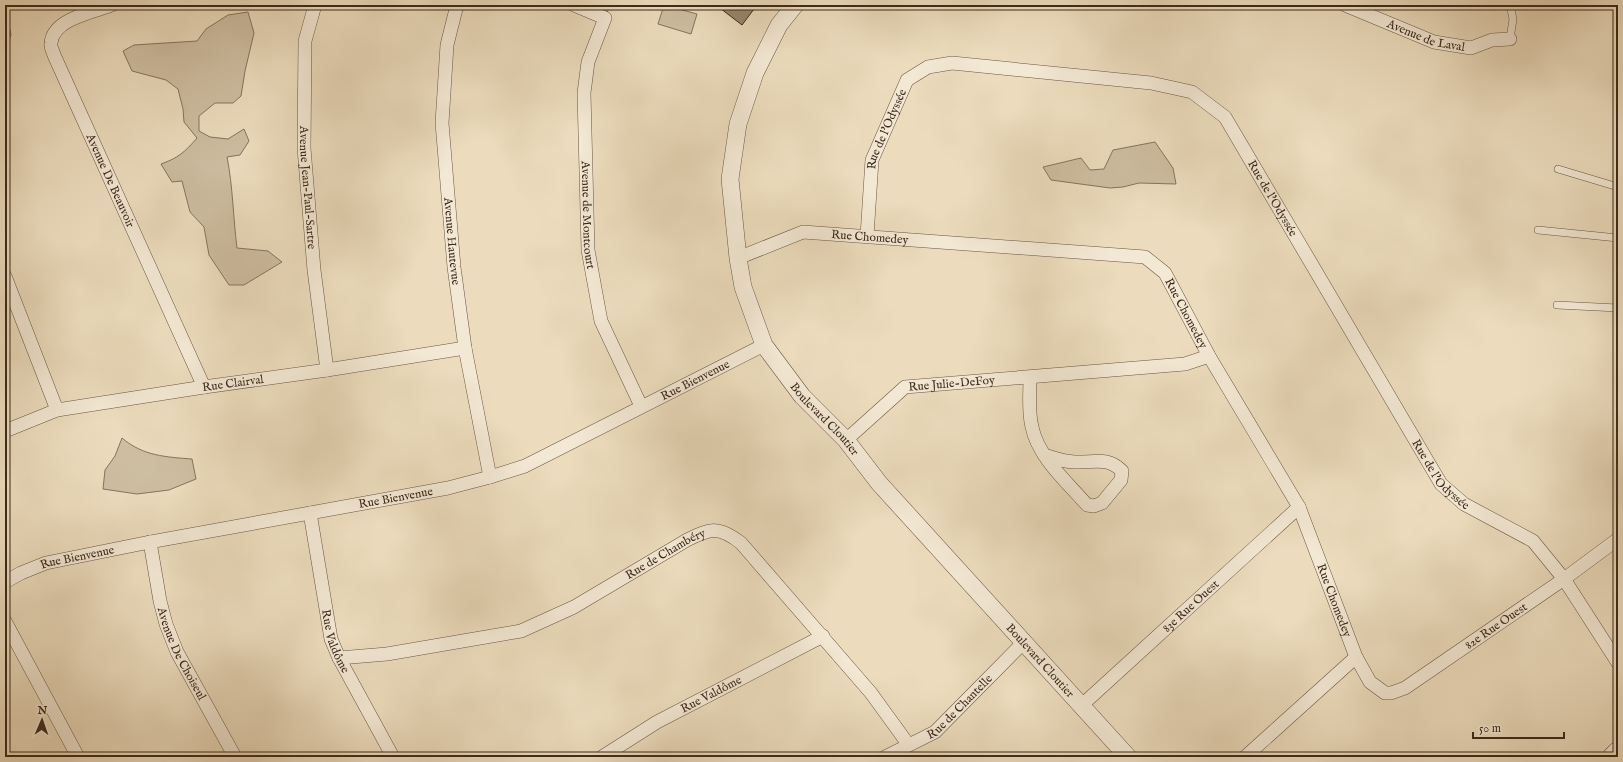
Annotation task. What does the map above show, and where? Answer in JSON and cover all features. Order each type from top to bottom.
[{"type":"main road","points":[[1612,757],[1618,751]]},
{"type":"street","name":"Avenue De Beauvoir","points":[[112,5],[69,20],[58,26],[50,44],[204,387]]},
{"type":"street","name":"Avenue Jean-Paul-Sartre","points":[[315,5],[305,41],[304,148],[314,270],[327,370]]},
{"type":"street","name":"Avenue Hautevue","points":[[457,5],[447,45],[442,123],[454,267],[465,348],[490,477]]},
{"type":"street","name":"Avenue de Montcourt","points":[[574,5],[605,18],[588,62],[584,93],[588,250],[601,321],[641,406]]},
{"type":"street","name":"Boulevard Cloutier","points":[[795,5],[779,25],[755,73],[738,124],[730,179],[738,258],[743,287],[764,345],[802,396],[846,440],[879,483],[1128,757]]},
{"type":"street","name":"Avenue de Laval","points":[[1345,5],[1434,42],[1471,48],[1492,40],[1510,39]]},
{"type":"street","name":"Rue de l'Odyssée","points":[[867,236],[872,160],[907,80],[928,67],[952,63],[1151,83],[1192,92],[1225,117],[1440,484],[1464,504],[1533,541],[1564,579],[1618,663]]},
{"type":"street","name":"Rue Chomedey","points":[[738,258],[803,232],[1145,257],[1165,272],[1209,356],[1299,507],[1356,657],[1370,682]]},
{"type":"street","points":[[5,276],[57,410]]},
{"type":"street","name":"Rue Bienvenue","points":[[5,582],[21,573],[46,563],[150,542],[448,488],[490,477],[525,466],[764,345]]},
{"type":"street","name":"Rue Clairval","points":[[5,431],[57,410],[465,348]]},
{"type":"street","name":"Rue Julie-DeFoy","points":[[846,440],[905,387],[1030,378],[1185,364],[1209,356]]},
{"type":"street","points":[[1030,378],[1031,426],[1037,443],[1044,455],[1087,505],[1094,506],[1102,503],[1121,480],[1122,471],[1115,464],[1105,461],[1074,462],[1060,460],[1044,455]]},
{"type":"street","name":"83e Rue Ouest","points":[[1082,705],[1299,507]]},
{"type":"street","name":"Rue Valdôme","points":[[310,513],[331,639],[339,658],[393,757]]},
{"type":"street","name":"Rue de Chambéry","points":[[339,658],[386,654],[521,631],[574,607],[687,540],[700,534],[715,530],[728,533],[742,543],[871,693],[908,744]]},
{"type":"street","name":"82e Rue Ouest","points":[[1370,682],[1385,693],[1391,693],[1404,688],[1564,579],[1618,539]]},
{"type":"street","name":"Avenue De Choiseul","points":[[150,542],[160,601],[166,624],[177,652],[236,757]]},
{"type":"street","points":[[5,621],[78,757]]},
{"type":"street","name":"Rue Valdôme","points":[[602,757],[657,722],[823,636]]},
{"type":"street","name":"Rue de Chantelle","points":[[885,757],[908,744],[935,732],[1023,643]]},
{"type":"street","points":[[1245,757],[1356,657]]},
{"type":"lane","points":[[1510,5],[1513,19],[1510,39]]},
{"type":"lane","points":[[1558,169],[1618,187]]},
{"type":"lane","points":[[1538,230],[1618,238]]},
{"type":"lane","points":[[1557,304],[1618,308]]},
{"type":"shaded area","points":[[574,5],[610,5],[605,18]]},
{"type":"shaded area","points":[[664,5],[697,14],[691,34],[658,24]]},
{"type":"shaded area","points":[[248,12],[254,33],[241,96],[233,103],[215,103],[199,116],[199,131],[210,137],[228,139],[244,129],[249,141],[240,155],[227,157],[231,180],[237,248],[268,251],[282,262],[244,285],[229,285],[209,255],[204,227],[190,212],[182,181],[172,182],[161,164],[181,154],[197,138],[184,122],[183,109],[178,89],[166,80],[132,71],[123,51],[134,45],[197,41],[206,29],[228,15]]},
{"type":"shaded area","points":[[5,22],[9,25],[11,35],[8,42],[5,43]]},
{"type":"shaded area","points":[[1155,142],[1173,168],[1176,184],[1139,183],[1123,187],[1110,188],[1051,180],[1043,167],[1081,158],[1090,170],[1104,169],[1113,150]]},
{"type":"shaded area","points":[[122,438],[138,449],[147,452],[164,456],[192,459],[196,479],[169,490],[137,494],[103,489],[105,470],[115,456]]},
{"type":"building","points":[[716,5],[757,5],[742,25]]}]
